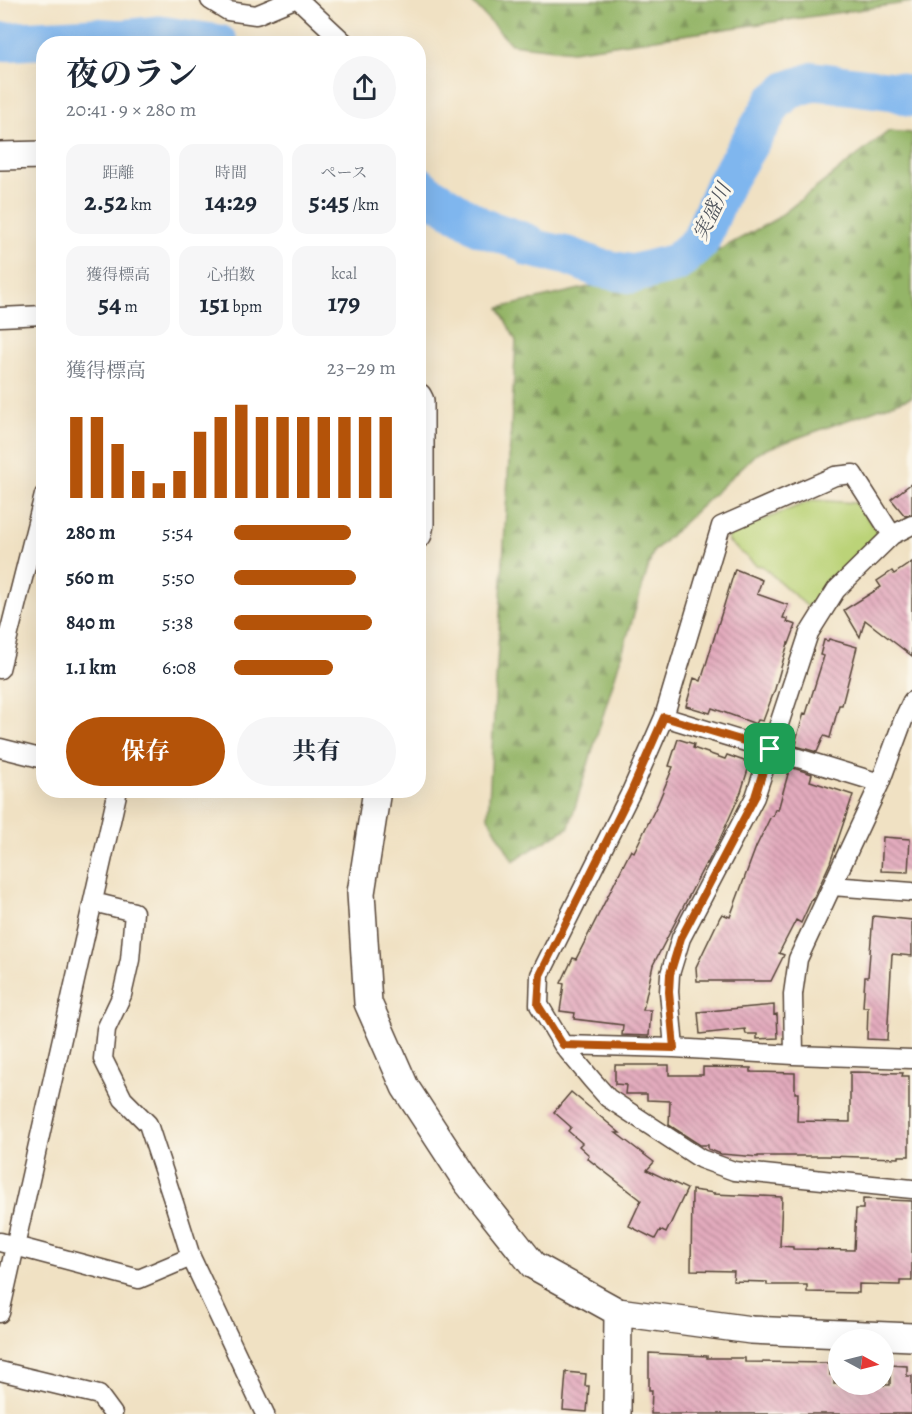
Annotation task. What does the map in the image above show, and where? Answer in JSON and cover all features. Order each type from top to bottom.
[{"type":"street","points":[[210,0],[228,11],[256,15],[292,0]]},
{"type":"street","points":[[299,0],[337,36]]},
{"type":"street","points":[[0,156],[36,155]]},
{"type":"street","points":[[0,317],[36,315]]},
{"type":"street","points":[[892,535],[853,474],[835,476],[721,526],[664,717],[631,792],[540,975],[538,1005],[563,1045],[608,1098],[701,1160],[734,1172],[912,1189]]},
{"type":"street","points":[[674,1048],[669,992],[670,974],[681,938],[755,797],[809,633],[836,590],[892,535],[912,525]]},
{"type":"street","points":[[0,669],[36,527]]},
{"type":"street","points":[[794,1055],[793,994],[798,958],[880,783],[912,701]]},
{"type":"street","points":[[664,717],[880,783]]},
{"type":"street","points":[[0,748],[36,757]]},
{"type":"street","points":[[0,1313],[7,1244],[93,902],[116,798]]},
{"type":"street","points":[[376,798],[361,892],[369,1003],[405,1087],[467,1182],[533,1265],[618,1312],[751,1330],[912,1337]]},
{"type":"street","points":[[832,886],[912,892]]},
{"type":"street","points":[[93,902],[134,912],[130,960],[122,995],[106,1029],[104,1059],[123,1099],[148,1124],[190,1257],[265,1414]]},
{"type":"street","points":[[563,1045],[912,1059]]},
{"type":"street","points":[[7,1244],[139,1279],[190,1257]]},
{"type":"street","points":[[617,1414],[618,1312]]},
{"type":"street","points":[[0,1371],[99,1395],[113,1414]]},
{"type":"green space","points":[[470,0],[912,0],[912,2],[572,51],[511,44]]},
{"type":"green space","points":[[889,131],[912,133],[912,397],[758,452],[653,552],[569,827],[513,861],[488,817],[516,341],[499,308],[699,261],[776,219]]},
{"type":"green space","points":[[813,500],[856,503],[877,531],[872,548],[837,575],[810,609],[762,566],[756,565],[728,541],[730,533]]},
{"type":"building","points":[[912,483],[912,514],[905,516],[891,499]]},
{"type":"building","points":[[912,562],[912,656],[865,620],[860,637],[844,610],[881,587],[877,581],[892,571],[894,574]]},
{"type":"building","points":[[735,569],[762,580],[757,594],[788,605],[783,618],[796,625],[763,721],[758,720],[756,724],[712,708],[710,713],[686,706],[694,678],[701,681]]},
{"type":"building","points":[[829,639],[857,647],[842,705],[839,705],[830,738],[824,736],[817,752],[796,746],[796,740],[824,656],[820,655],[824,640]]},
{"type":"building","points":[[678,739],[694,744],[693,748],[725,759],[727,755],[750,763],[741,792],[720,839],[653,965],[643,1010],[651,1010],[649,1036],[622,1035],[623,1025],[574,1019],[575,1013],[560,1011],[564,984],[561,983],[573,958],[576,959],[631,850],[634,852],[658,803],[673,767],[669,766]]},
{"type":"building","points":[[790,767],[812,774],[810,781],[853,795],[830,863],[801,923],[796,920],[779,953],[784,955],[771,981],[697,981],[696,967],[722,914],[730,917],[756,847],[775,809],[778,810]]},
{"type":"building","points":[[883,837],[910,839],[908,872],[881,871]]},
{"type":"building","points":[[873,916],[912,920],[912,956],[892,954],[887,1040],[867,1039],[868,1007],[863,1007]]},
{"type":"building","points":[[774,1005],[774,1015],[777,1014],[778,1038],[757,1039],[757,1034],[746,1034],[745,1029],[700,1034],[698,1012]]},
{"type":"building","points":[[615,1065],[669,1065],[669,1075],[703,1075],[703,1067],[751,1068],[751,1072],[795,1073],[795,1093],[798,1093],[797,1121],[850,1122],[850,1072],[903,1073],[902,1076],[909,1076],[909,1156],[899,1156],[899,1158],[758,1157],[721,1154],[708,1149],[708,1145],[700,1145],[669,1125],[670,1101],[647,1100],[647,1094],[625,1094],[626,1085],[615,1084]]},
{"type":"building","points":[[571,1092],[620,1133],[616,1133],[654,1162],[647,1170],[687,1189],[666,1233],[660,1230],[655,1239],[629,1226],[641,1200],[587,1158],[589,1155],[579,1146],[582,1143],[568,1131],[571,1127],[554,1112]]},
{"type":"building","points":[[692,1190],[714,1194],[782,1197],[780,1246],[793,1247],[793,1249],[854,1250],[856,1209],[863,1209],[863,1199],[912,1201],[912,1281],[900,1281],[900,1285],[859,1284],[859,1293],[807,1292],[807,1285],[767,1285],[767,1282],[733,1281],[734,1271],[691,1270]]},
{"type":"building","points":[[649,1353],[707,1356],[707,1358],[745,1358],[745,1362],[828,1363],[828,1395],[894,1395],[894,1365],[907,1366],[907,1376],[912,1376],[912,1414],[651,1414],[652,1390],[649,1390]]},
{"type":"building","points":[[566,1372],[586,1374],[585,1386],[589,1386],[587,1412],[563,1410]]},
{"type":"waterway","name":"実盛川","points":[[150,36],[167,36]]},
{"type":"waterway","name":"実盛川","points":[[0,42],[36,40]]},
{"type":"waterway","name":"実盛川","points":[[426,192],[481,227],[527,243],[531,248],[568,256],[599,268],[632,274],[676,263],[700,242],[724,185],[774,102],[789,90],[815,81],[894,91],[912,97]]},
{"type":"route","points":[[664,717],[770,749],[755,797],[681,938],[670,974],[670,1014],[674,1048],[563,1045],[538,1005],[540,975],[631,792],[664,717]]}]
